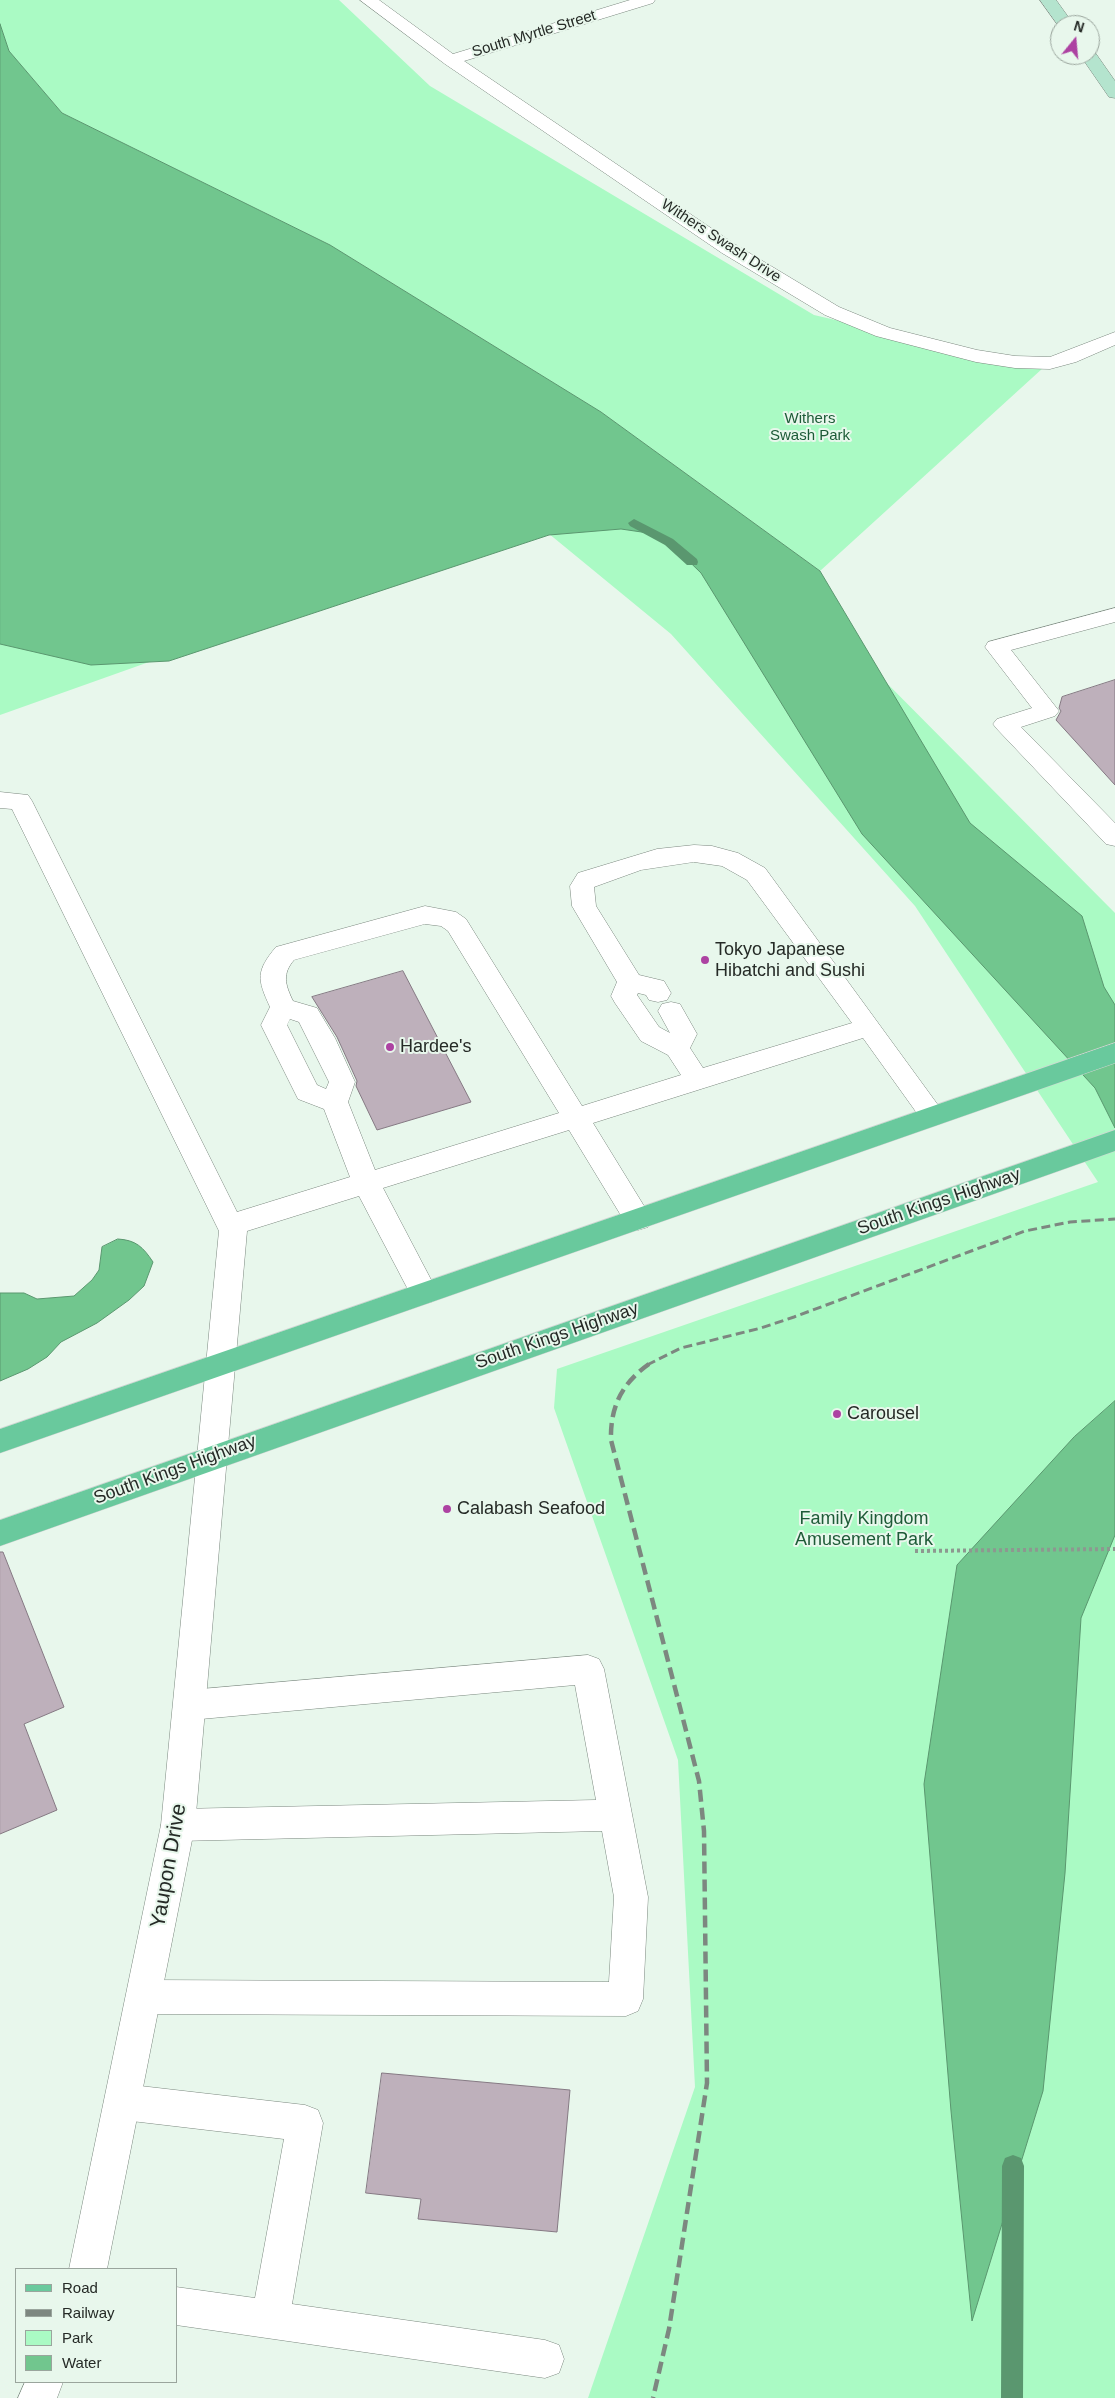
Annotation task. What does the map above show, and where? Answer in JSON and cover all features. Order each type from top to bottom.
[{"type":"main road","points":[[1048,0],[1059,15]]},
{"type":"main road","points":[[1095,65],[1115,93]]},
{"type":"main road","points":[[0,1441],[1115,1053]]},
{"type":"main road","name":"South Kings Highway","points":[[0,1533],[1115,1140]]},
{"type":"street","name":"Withers Swash Drive","points":[[368,0],[451,60],[729,248],[832,310],[883,332],[976,356],[1024,362],[1050,363],[1069,358],[1115,338]]},
{"type":"street","name":"South Myrtle Street","points":[[451,60],[646,0]]},
{"type":"street","points":[[1115,615],[996,647],[1047,711],[1005,724],[1115,838]]},
{"type":"street","points":[[7,798],[230,1225],[869,1028]]},
{"type":"street","points":[[677,1048],[684,1034],[655,988],[630,982],[584,906],[582,886],[587,879],[637,862],[692,853],[729,859],[756,874],[933,1116]]},
{"type":"street","points":[[424,1293],[366,1182],[335,1102],[342,1082],[322,1038],[308,1015],[283,1007],[270,980],[274,966],[285,953],[425,915],[447,918],[457,925],[638,1219]]},
{"type":"street","points":[[630,982],[624,996],[650,1034],[677,1048],[697,1080]]},
{"type":"street","points":[[283,1007],[274,1025],[307,1092],[335,1102]]},
{"type":"street","name":"Yaupon Drive","points":[[88,2268],[178,1825],[233,1231],[230,1225]]},
{"type":"street","points":[[144,1997],[626,2000],[631,1897],[588,1669],[190,1705]]},
{"type":"street","points":[[178,1825],[615,1815]]},
{"type":"street","points":[[123,2102],[305,2123],[270,2319]]},
{"type":"street","points":[[178,2306],[545,2359]]},
{"type":"street","points":[[37,2398],[44,2383]]},
{"type":"path","points":[[915,1550],[1115,1549]]},
{"type":"green space","name":"Withers Swash Park","points":[[0,0],[339,0],[430,86],[814,315],[1043,368],[820,571],[601,412],[330,245],[62,113],[9,51],[0,24]]},
{"type":"green space","name":"Family Kingdom Amusement Park","points":[[0,61],[95,155],[843,639],[1115,913],[1115,2398],[588,2398],[695,2087],[678,1760],[554,1408],[557,1369],[1098,1182],[915,906],[671,634],[537,524],[0,715]]},
{"type":"water","points":[[0,24],[9,51],[62,113],[330,245],[601,412],[820,571],[970,823],[1082,916],[1104,987],[1115,1005],[1115,1128],[1095,1088],[862,834],[701,573],[662,535],[621,529],[549,535],[169,661],[91,665],[0,644]]},
{"type":"water","points":[[118,1239],[130,1241],[138,1245],[153,1262],[144,1286],[129,1300],[97,1323],[61,1342],[47,1357],[28,1369],[0,1381],[0,1293],[24,1293],[37,1299],[74,1296],[92,1280],[99,1270],[102,1247]]},
{"type":"water","points":[[1115,1401],[1115,1535],[1081,1618],[1065,1873],[1043,2091],[972,2321],[951,2111],[924,1784],[957,1565],[1074,1437]]},
{"type":"building","points":[[1115,680],[1115,785],[1056,720],[1061,711],[1059,708],[1062,697]]},
{"type":"building","points":[[403,971],[471,1102],[377,1130],[356,1086],[357,1081],[337,1037],[312,997]]},
{"type":"building","points":[[0,1552],[3,1552],[64,1707],[24,1724],[57,1810],[0,1834]]},
{"type":"building","points":[[382,2073],[570,2090],[557,2232],[418,2219],[421,2199],[366,2193]]},
{"type":"waterway","points":[[634,523],[669,542],[692,562]]},
{"type":"waterway","points":[[1012,2398],[1013,2166]]},
{"type":"railway","points":[[649,1364],[681,1348],[761,1328],[794,1317],[1025,1231],[1070,1222],[1115,1219]]},
{"type":"railway","points":[[649,1364],[632,1379],[615,1406],[611,1440],[699,1781],[704,1831],[707,2083],[669,2329],[653,2398]]},
{"type":"place","name":"Tokyo Japanese Hibatchi and Sushi","points":[[705,960]]},
{"type":"place","name":"Hardee's","points":[[390,1047]]},
{"type":"place","name":"Carousel","points":[[837,1414]]},
{"type":"place","name":"Calabash Seafood","points":[[447,1509]]}]
